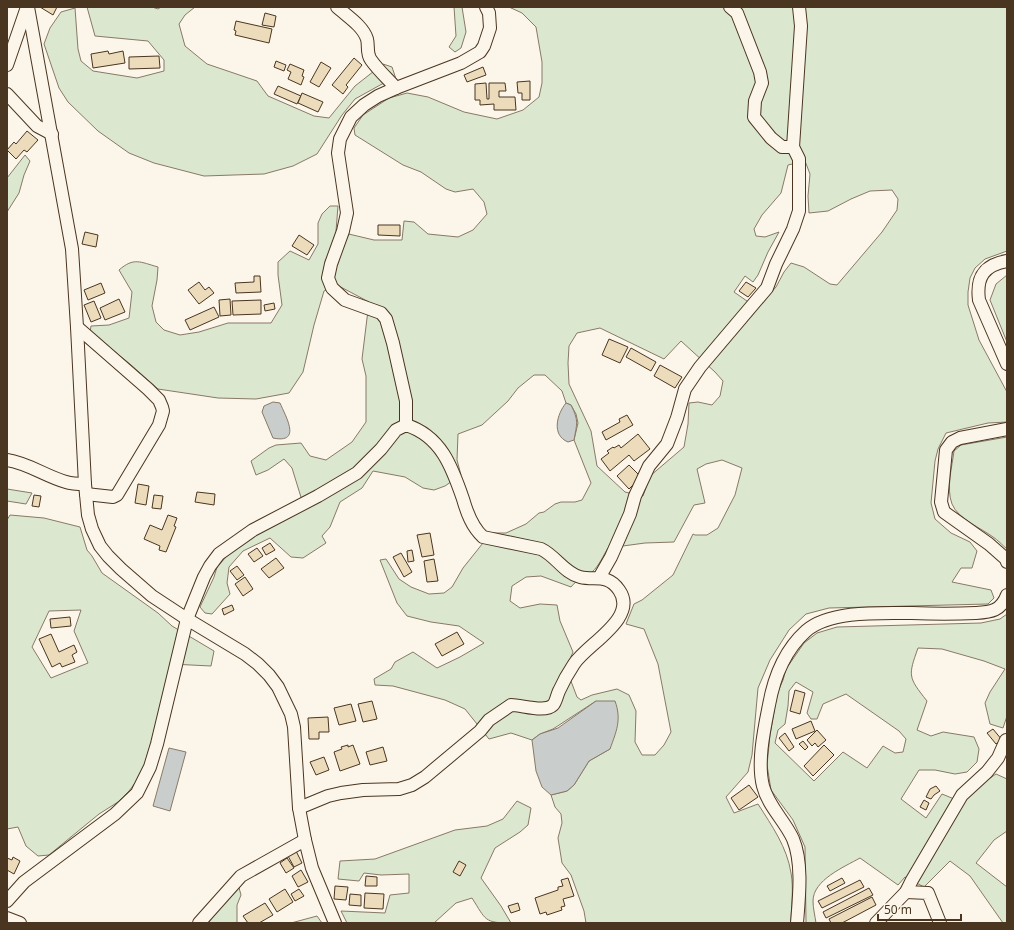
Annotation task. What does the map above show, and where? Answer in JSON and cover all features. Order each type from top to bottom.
[{"type":"street","points":[[7,65],[28,7]]},
{"type":"street","points":[[28,7],[72,249],[85,489],[88,514],[92,529],[100,546],[120,570],[152,596],[245,654],[258,664],[278,687],[291,714],[294,727],[298,808],[305,840],[312,868],[335,923]]},
{"type":"street","points":[[337,7],[360,28],[369,47],[368,52],[370,59],[396,88]]},
{"type":"street","points":[[406,425],[406,401],[386,319],[381,313],[345,300],[332,288],[328,278],[331,264],[343,231],[347,213],[338,153],[340,139],[351,117],[364,105],[378,96],[461,63],[480,52],[484,46],[490,28],[489,13],[486,7]]},
{"type":"street","points":[[730,7],[737,14],[760,72],[762,83],[755,101],[754,117],[771,138],[782,147],[793,147]]},
{"type":"street","points":[[599,578],[611,557],[630,514],[635,496],[649,466],[667,444],[677,418],[685,389],[700,367],[767,288],[776,264],[793,229],[799,211],[799,159],[793,147],[801,26],[799,7]]},
{"type":"street","points":[[7,94],[37,126],[52,134]]},
{"type":"street","points":[[1007,261],[998,263],[988,268],[982,274],[977,288],[979,300],[1007,364]]},
{"type":"street","points":[[7,460],[18,462],[55,479],[112,497],[117,495],[159,425],[163,411],[159,400],[77,327]]},
{"type":"street","points":[[7,901],[24,882],[115,814],[137,793],[150,767],[157,744],[187,619],[204,577],[219,554],[253,530],[318,496],[357,472],[381,449],[396,430],[406,425],[417,429],[435,443],[446,457],[456,478],[468,515],[477,532],[483,537],[541,549],[549,553],[567,572],[580,578],[599,578],[612,583],[619,590],[623,599],[623,609],[620,618],[574,663],[553,705],[546,709],[511,705],[489,720],[480,731],[425,777],[412,785],[399,789],[363,790],[341,793],[328,796],[298,808]]},
{"type":"street","points":[[1007,429],[960,438],[952,442],[946,450],[941,502],[944,512],[989,544],[1007,562]]},
{"type":"street","points":[[797,923],[799,865],[795,846],[793,839],[764,790],[760,776],[764,730],[772,685],[786,656],[807,630],[826,620],[850,615],[874,613],[976,614],[993,612],[1004,603],[1007,595]]},
{"type":"street","points":[[876,923],[906,892],[962,795],[987,772],[998,758],[1006,740]]},
{"type":"street","points":[[199,923],[241,876],[305,840]]},
{"type":"street","points":[[906,892],[928,893],[940,923]]},
{"type":"street","points":[[7,918],[20,923]]},
{"type":"green space","points":[[87,7],[152,7],[158,9],[161,7],[195,7],[185,15],[179,24],[185,46],[207,64],[257,81],[268,96],[314,116],[329,118],[355,86],[383,64],[392,67],[396,79],[382,84],[355,99],[342,115],[317,154],[293,166],[264,174],[204,176],[154,163],[129,153],[98,131],[68,102],[59,88],[44,44],[50,28],[61,12],[75,8],[78,49],[81,61],[93,71],[137,78],[164,71],[164,60],[148,41],[95,36]]},
{"type":"green space","points":[[454,7],[462,7],[466,32],[461,48],[455,52],[449,47],[456,36]]},
{"type":"green space","points":[[509,7],[1007,7],[1007,251],[985,259],[975,268],[970,278],[968,305],[979,340],[1007,392],[1007,422],[988,423],[946,433],[938,449],[935,461],[931,503],[935,519],[951,533],[970,542],[977,551],[972,568],[961,568],[952,582],[991,590],[994,598],[988,604],[829,608],[806,614],[789,630],[770,660],[758,688],[752,755],[748,772],[726,797],[734,813],[758,804],[778,837],[789,863],[792,879],[791,923],[586,923],[584,911],[571,875],[562,863],[558,838],[562,823],[561,814],[555,807],[551,795],[567,791],[574,785],[589,761],[610,749],[596,701],[553,729],[540,734],[532,740],[511,733],[489,739],[465,709],[445,700],[393,686],[375,685],[374,679],[391,669],[395,662],[413,652],[437,668],[484,643],[459,626],[431,622],[407,616],[397,603],[380,560],[386,559],[399,579],[411,587],[429,594],[444,593],[452,587],[463,568],[491,533],[506,533],[526,524],[539,513],[544,512],[555,504],[582,500],[591,483],[574,440],[578,423],[576,414],[571,405],[566,403],[562,391],[545,375],[534,375],[518,388],[508,401],[482,425],[458,434],[457,460],[461,475],[445,486],[434,490],[423,488],[405,477],[373,471],[362,488],[340,502],[330,527],[322,536],[326,543],[303,558],[291,557],[270,538],[243,551],[229,567],[227,583],[230,594],[212,614],[205,613],[200,607],[217,567],[249,536],[304,507],[292,468],[284,459],[268,470],[256,475],[251,461],[269,448],[276,445],[301,443],[310,456],[326,460],[352,442],[366,422],[366,376],[362,359],[369,302],[337,285],[324,291],[303,372],[289,393],[256,399],[218,398],[158,389],[90,332],[91,326],[109,325],[129,318],[132,292],[119,270],[133,262],[142,262],[158,267],[152,306],[156,322],[164,330],[180,335],[199,332],[228,323],[271,323],[282,305],[278,275],[278,262],[290,251],[309,260],[318,244],[318,223],[322,214],[330,206],[338,206],[336,231],[374,240],[402,240],[404,221],[414,222],[428,234],[458,237],[473,230],[487,214],[484,202],[473,189],[455,192],[446,189],[421,172],[403,165],[355,135],[354,128],[363,115],[389,98],[407,93],[428,97],[464,112],[497,119],[523,110],[539,97],[542,83],[542,62],[536,27],[522,13]],"holes":[[[805,161],[810,174],[808,196],[809,213],[828,211],[870,191],[892,190],[898,199],[897,210],[882,232],[837,285],[830,284],[804,267],[791,263],[776,287],[757,308],[734,292],[745,276],[753,282],[758,275],[779,232],[765,237],[756,236],[754,229],[762,215],[781,193],[788,165]],[[600,328],[664,359],[681,341],[723,381],[720,396],[712,405],[698,402],[689,403],[688,424],[684,447],[650,476],[643,496],[625,492],[597,466],[591,431],[569,384],[569,346],[577,333]],[[722,460],[742,468],[735,495],[718,528],[707,535],[693,534],[673,575],[642,600],[634,604],[626,624],[644,629],[658,664],[671,732],[664,745],[655,755],[642,755],[635,742],[636,711],[629,695],[617,689],[592,695],[581,700],[577,697],[566,668],[573,652],[560,621],[557,605],[540,604],[520,608],[510,601],[512,586],[526,577],[541,576],[571,587],[594,570],[608,548],[645,543],[674,542],[694,505],[705,503],[697,469],[706,464]]]},
{"type":"green space","points":[[25,155],[30,161],[19,193],[7,212],[7,178]]},
{"type":"green space","points":[[1007,275],[1007,342],[990,300],[996,284]]},
{"type":"green space","points":[[1007,437],[1007,549],[995,538],[964,519],[959,514],[950,498],[949,484],[954,451],[961,445]]},
{"type":"green space","points":[[7,489],[32,493],[26,504],[7,501]]},
{"type":"green space","points":[[10,515],[44,518],[80,527],[87,550],[102,573],[158,613],[172,626],[214,651],[211,666],[171,664],[142,774],[118,802],[99,814],[49,855],[38,856],[26,846],[18,827],[7,829],[7,520]],"holes":[[[81,610],[74,631],[88,663],[51,678],[32,647],[49,611]]]},
{"type":"green space","points":[[1007,614],[1007,716],[1003,728],[990,724],[985,703],[990,692],[1005,669],[984,661],[942,649],[918,648],[911,671],[916,687],[927,701],[917,730],[931,736],[943,732],[974,737],[979,749],[977,762],[967,772],[955,774],[935,770],[919,770],[901,799],[926,818],[942,794],[964,803],[974,789],[996,774],[1007,779],[1007,831],[994,840],[976,863],[1007,887],[1007,923],[1003,923],[970,876],[950,861],[924,887],[905,877],[898,885],[860,858],[830,875],[818,887],[814,893],[813,901],[816,923],[806,923],[805,847],[793,820],[771,790],[767,765],[770,735],[777,694],[786,669],[804,643],[817,633],[837,627],[981,623],[1000,619]],"holes":[[[796,682],[813,692],[807,713],[811,719],[817,719],[823,704],[846,694],[899,731],[906,739],[903,752],[895,753],[883,746],[867,768],[843,752],[814,781],[775,743],[778,730],[785,724],[789,691]]]},
{"type":"green space","points":[[517,801],[531,808],[528,825],[495,848],[481,878],[511,923],[490,921],[483,916],[472,898],[456,903],[434,923],[347,923],[341,911],[385,913],[390,895],[409,893],[409,874],[381,875],[364,873],[359,881],[338,879],[340,861],[375,859],[455,830],[487,826],[503,819]]},
{"type":"green space","points":[[238,884],[241,895],[237,905],[237,923],[208,923]]},
{"type":"green space","points":[[317,916],[322,923],[291,923]]},
{"type":"shaded area","points":[[273,402],[280,403],[290,428],[290,433],[287,437],[282,439],[273,438],[262,412],[264,406]]},
{"type":"shaded area","points":[[566,403],[571,405],[577,422],[574,440],[568,442],[559,434],[557,424],[560,413]]},
{"type":"shaded area","points":[[596,701],[615,701],[618,720],[610,749],[589,761],[574,785],[567,791],[551,795],[542,787],[536,771],[532,740],[540,734],[558,728]]},
{"type":"shaded area","points":[[169,748],[186,752],[170,811],[153,806]]},
{"type":"building","points":[[40,7],[57,7],[53,15]]},
{"type":"building","points":[[265,13],[276,16],[274,27],[262,25]]},
{"type":"building","points":[[236,21],[272,29],[269,43],[235,35],[236,31],[234,30]]},
{"type":"building","points":[[108,51],[109,54],[123,51],[125,63],[93,68],[91,54]]},
{"type":"building","points":[[159,56],[160,68],[129,69],[129,57]]},
{"type":"building","points":[[354,58],[362,65],[346,85],[348,87],[343,94],[332,85]]},
{"type":"building","points":[[276,61],[286,65],[284,71],[274,67]]},
{"type":"building","points":[[321,62],[331,68],[319,87],[310,82]]},
{"type":"building","points":[[290,64],[304,70],[302,76],[304,77],[301,85],[288,79],[291,72],[287,70]]},
{"type":"building","points":[[483,67],[486,75],[467,82],[464,75]]},
{"type":"building","points":[[530,81],[530,100],[522,100],[522,93],[518,93],[517,82]]},
{"type":"building","points":[[486,83],[487,99],[489,99],[489,83],[505,83],[506,91],[499,91],[499,97],[515,97],[516,110],[494,110],[494,104],[480,105],[480,100],[475,100],[475,84]]},
{"type":"building","points":[[278,86],[301,96],[297,104],[274,94]]},
{"type":"building","points":[[302,93],[323,102],[318,112],[298,103]]},
{"type":"building","points":[[27,131],[38,140],[27,152],[24,150],[16,159],[7,150],[14,142],[16,144]]},
{"type":"building","points":[[378,225],[400,225],[400,236],[378,235]]},
{"type":"building","points":[[85,232],[98,235],[96,247],[82,244]]},
{"type":"building","points":[[299,235],[314,245],[307,255],[292,246]]},
{"type":"building","points":[[254,276],[260,276],[261,292],[236,293],[235,283],[254,282]]},
{"type":"building","points":[[199,282],[205,290],[209,287],[214,293],[199,304],[188,290]]},
{"type":"building","points":[[746,282],[756,288],[748,297],[739,291]]},
{"type":"building","points":[[101,283],[105,293],[88,300],[84,290]]},
{"type":"building","points":[[119,299],[125,312],[105,320],[100,308]]},
{"type":"building","points":[[230,299],[231,315],[220,316],[219,300]]},
{"type":"building","points":[[261,300],[261,314],[233,315],[232,301]]},
{"type":"building","points":[[94,301],[101,318],[91,322],[84,305]]},
{"type":"building","points":[[274,303],[275,309],[265,311],[264,305]]},
{"type":"building","points":[[214,307],[219,317],[190,330],[185,320]]},
{"type":"building","points":[[609,339],[628,347],[620,363],[602,355]]},
{"type":"building","points":[[631,348],[656,362],[651,371],[626,357]]},
{"type":"building","points":[[660,365],[682,377],[675,388],[654,376]]},
{"type":"building","points":[[627,415],[633,425],[606,440],[602,432],[620,422],[619,419]]},
{"type":"building","points":[[638,434],[650,449],[634,461],[629,455],[610,471],[601,459],[609,453],[607,451],[619,445],[621,448]]},
{"type":"building","points":[[629,465],[641,477],[629,489],[617,476]]},
{"type":"building","points":[[138,484],[149,486],[146,505],[135,503]]},
{"type":"building","points":[[197,492],[215,494],[214,505],[195,502]]},
{"type":"building","points":[[34,495],[41,496],[39,507],[32,506]]},
{"type":"building","points":[[154,495],[163,496],[161,509],[152,508]]},
{"type":"building","points":[[168,515],[177,518],[174,526],[176,527],[166,552],[159,550],[160,546],[144,539],[150,525],[162,530]]},
{"type":"building","points":[[430,533],[434,555],[422,557],[417,535]]},
{"type":"building","points":[[270,543],[275,550],[266,555],[262,548]]},
{"type":"building","points":[[257,548],[263,556],[254,562],[248,554]]},
{"type":"building","points":[[412,550],[414,561],[408,562],[407,551]]},
{"type":"building","points":[[401,553],[412,572],[404,577],[393,557]]},
{"type":"building","points":[[276,558],[284,568],[269,578],[261,569]]},
{"type":"building","points":[[434,559],[438,581],[427,582],[424,561]]},
{"type":"building","points":[[237,566],[244,575],[237,580],[230,571]]},
{"type":"building","points":[[245,577],[253,589],[243,596],[235,584]]},
{"type":"building","points":[[232,605],[234,610],[224,615],[222,609]]},
{"type":"building","points":[[70,617],[71,626],[51,628],[50,619]]},
{"type":"building","points":[[457,632],[464,644],[442,656],[435,644]]},
{"type":"building","points":[[51,634],[59,652],[74,645],[77,652],[72,655],[75,662],[62,667],[60,663],[52,667],[39,639]]},
{"type":"building","points":[[795,690],[805,693],[800,714],[790,711]]},
{"type":"building","points":[[372,701],[377,719],[363,722],[358,704]]},
{"type":"building","points":[[351,704],[356,721],[339,725],[334,708]]},
{"type":"building","points":[[328,717],[329,732],[319,732],[319,739],[309,739],[308,718]]},
{"type":"building","points":[[811,721],[815,731],[796,739],[792,729]]},
{"type":"building","points":[[993,729],[1002,740],[996,744],[987,733]]},
{"type":"building","points":[[817,730],[826,740],[818,747],[815,743],[812,746],[807,740]]},
{"type":"building","points":[[785,733],[794,747],[789,751],[779,738]]},
{"type":"building","points":[[803,741],[808,747],[805,750],[799,744]]},
{"type":"building","points":[[348,745],[348,747],[353,745],[360,764],[340,771],[334,752],[342,749],[341,747]]},
{"type":"building","points":[[824,745],[834,755],[813,776],[804,766]]},
{"type":"building","points":[[383,747],[387,761],[370,765],[366,752]]},
{"type":"building","points":[[324,757],[329,770],[316,775],[310,762]]},
{"type":"building","points":[[749,785],[758,797],[739,810],[731,798]]},
{"type":"building","points":[[936,786],[940,791],[931,799],[926,797],[930,789]]},
{"type":"building","points":[[924,800],[929,803],[926,810],[920,807]]},
{"type":"building","points":[[296,851],[302,863],[294,867],[288,856]]},
{"type":"building","points":[[13,857],[20,861],[14,874],[7,870],[7,858],[12,860]]},
{"type":"building","points":[[287,858],[294,868],[286,873],[280,863]]},
{"type":"building","points":[[459,861],[466,865],[460,876],[453,872]]},
{"type":"building","points":[[301,870],[308,882],[298,887],[292,876]]},
{"type":"building","points":[[366,876],[377,877],[377,886],[365,886]]},
{"type":"building","points":[[568,878],[574,896],[563,899],[565,906],[561,907],[562,910],[547,915],[546,912],[540,914],[535,898],[558,890],[558,887],[563,886],[561,880]]},
{"type":"building","points":[[842,878],[845,883],[830,891],[827,886]]},
{"type":"building","points":[[860,880],[864,887],[822,908],[818,901]]},
{"type":"building","points":[[335,886],[348,887],[346,900],[334,899]]},
{"type":"building","points":[[869,888],[873,895],[826,918],[823,912]]},
{"type":"building","points":[[285,889],[293,902],[277,912],[269,899]]},
{"type":"building","points":[[299,889],[304,896],[295,901],[291,894]]},
{"type":"building","points":[[365,893],[384,894],[383,909],[364,908]]},
{"type":"building","points":[[350,894],[361,895],[361,906],[349,905]]},
{"type":"building","points":[[872,897],[876,905],[842,923],[831,923],[829,919]]},
{"type":"building","points":[[265,903],[273,915],[259,923],[248,923],[243,916]]},
{"type":"building","points":[[518,903],[520,910],[511,913],[508,906]]}]
